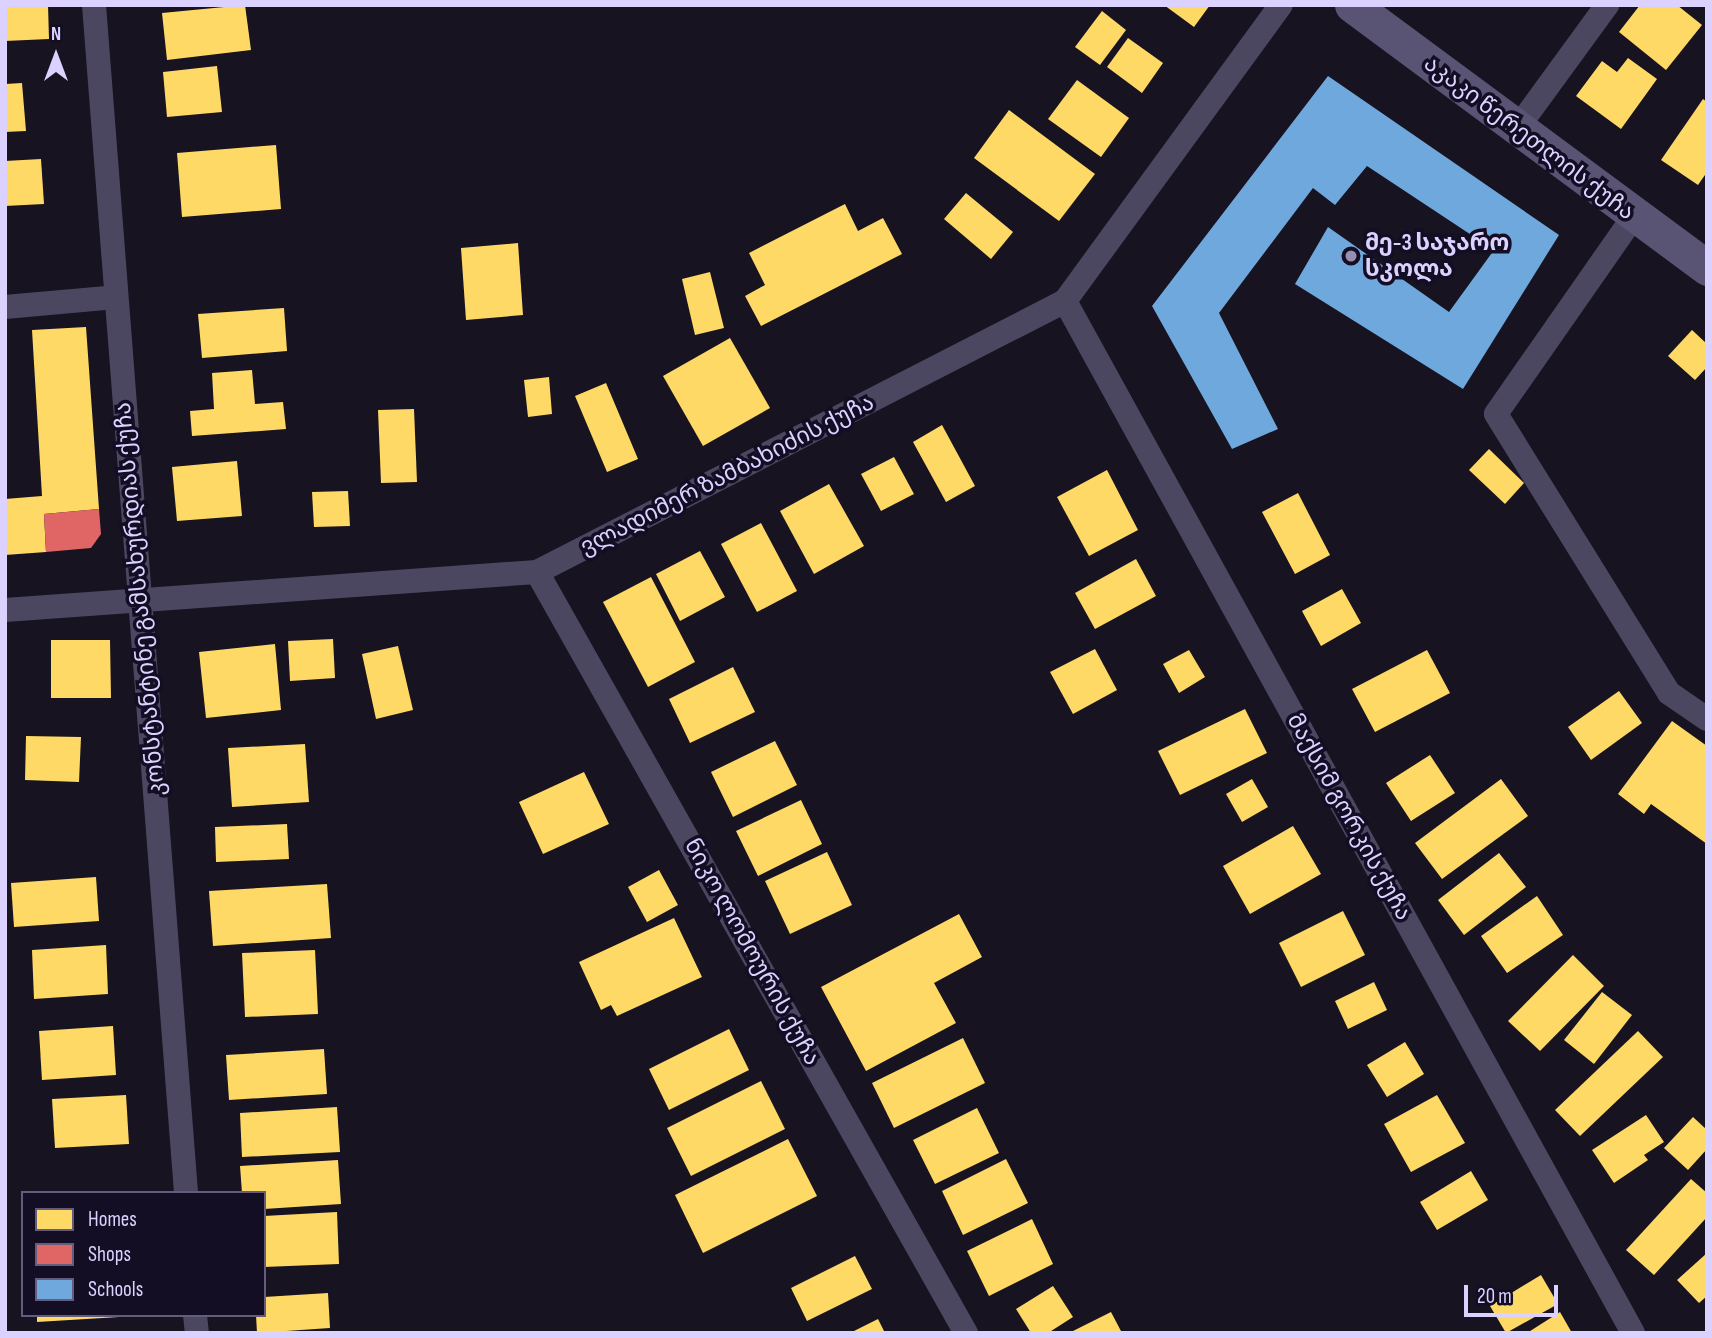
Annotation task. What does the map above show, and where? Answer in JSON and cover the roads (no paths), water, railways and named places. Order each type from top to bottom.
[{"type":"main road","name":"აკაკი წერეთლის ქუჩა","points":[[1352,5],[1516,130],[1707,268]]},
{"type":"street","name":"კონსტანტინე გამსახურდიას ქუჩა","points":[[94,5],[186,1191]]},
{"type":"street","name":"ვლადიმერ ზამბახიძის ქუჩა","points":[[5,610],[537,572],[1066,301],[1281,5]]},
{"type":"street","points":[[1516,130],[1607,5]]},
{"type":"street","points":[[1634,216],[1496,414],[1669,693],[1707,719]]},
{"type":"street","points":[[5,307],[116,297]]},
{"type":"street","name":"მაქსიმ გორკის ქუჩა","points":[[1066,301],[1633,1333]]},
{"type":"street","name":"ნიკო ლომოურის ქუჩა","points":[[537,572],[966,1333]]},
{"type":"place","name":"მე-3 საჯარო სკოლა","points":[[1351,256]]}]
